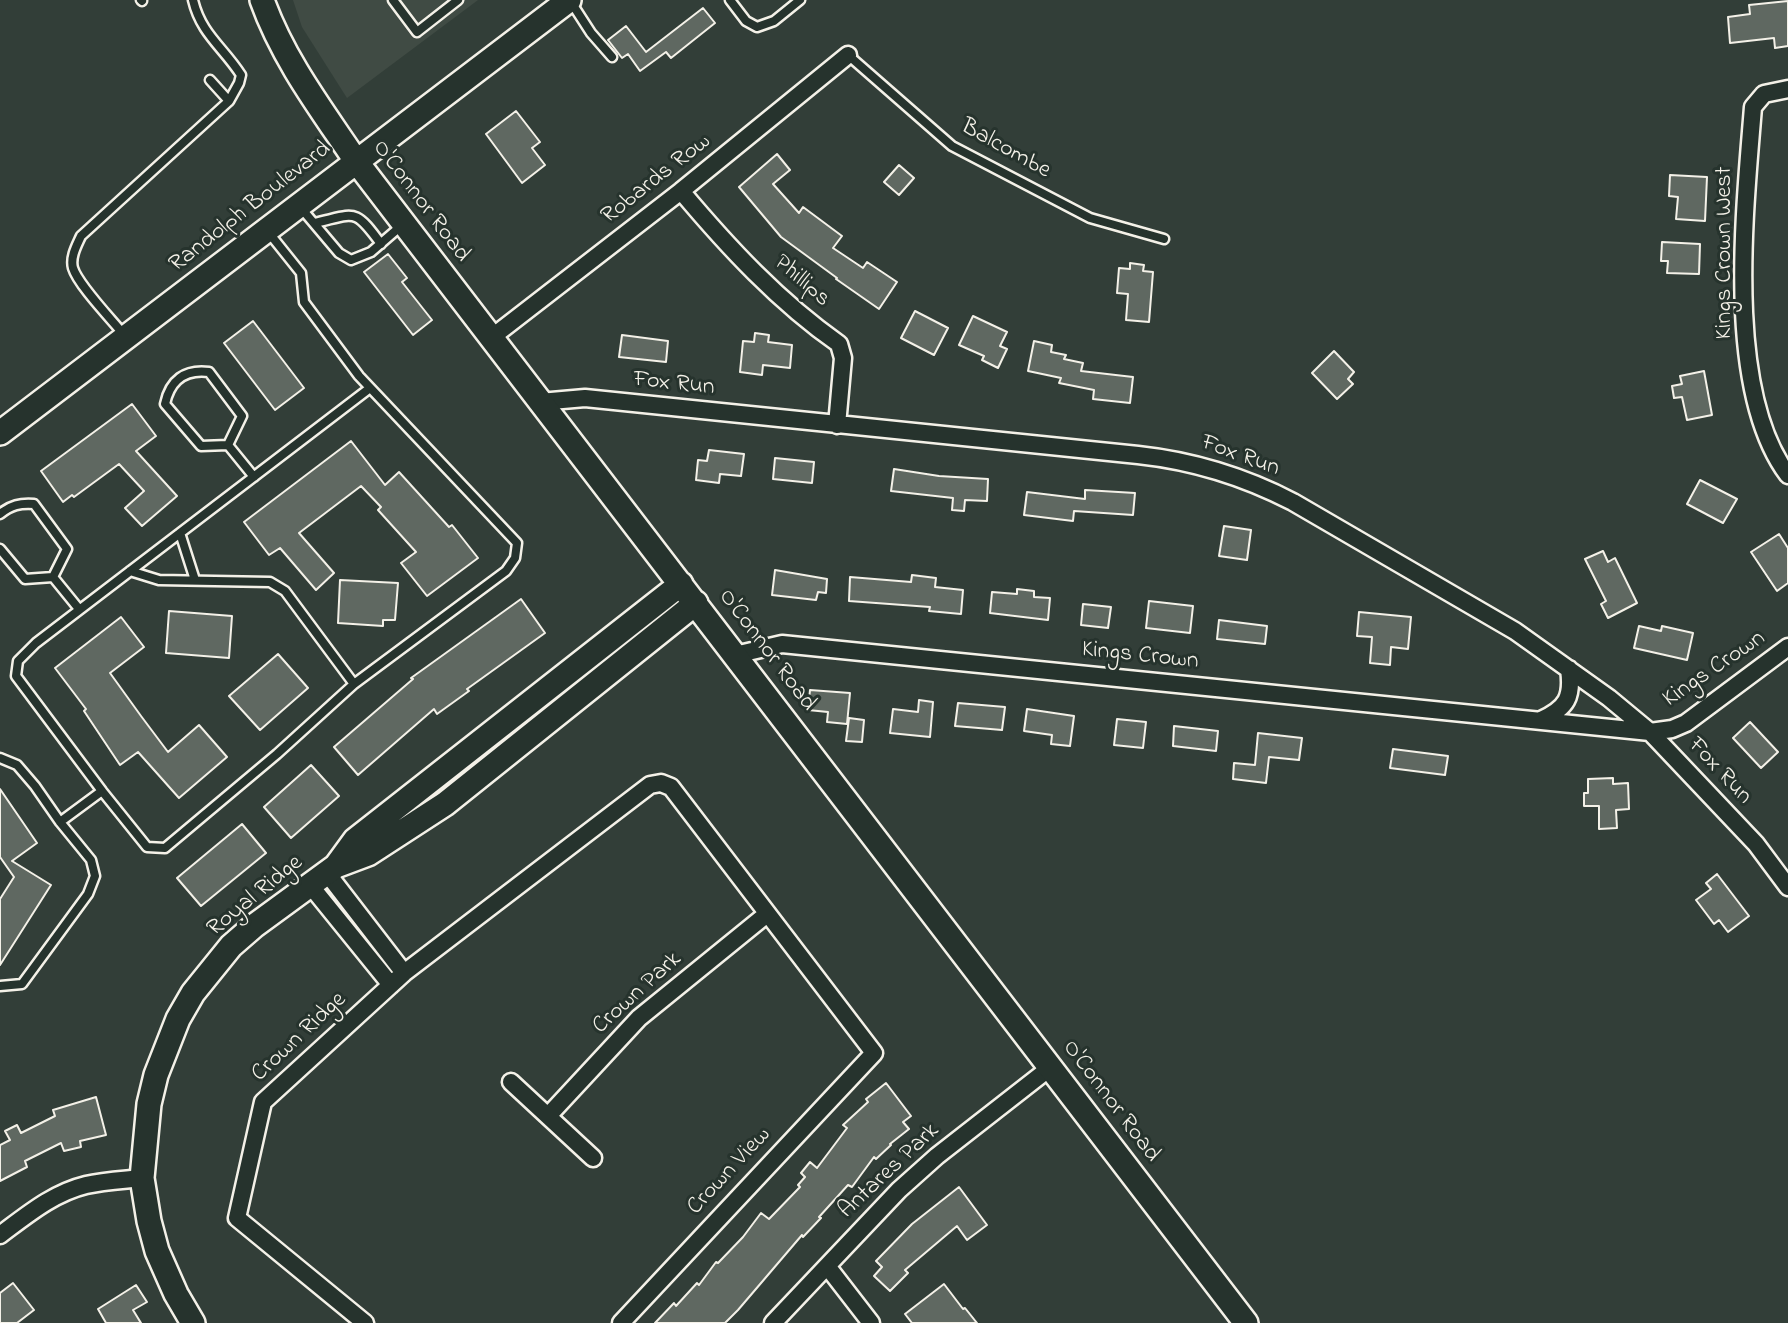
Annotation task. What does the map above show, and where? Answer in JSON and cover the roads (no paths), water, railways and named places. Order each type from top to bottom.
[{"type":"main road","name":"O'Connor Road","points":[[262,0],[293,67],[356,161],[1246,1323]]},
{"type":"main road","name":"Randolph Boulevard","points":[[0,433],[267,230],[307,215],[356,161],[569,0]]},
{"type":"main road","name":"Royal Ridge","points":[[325,875],[355,840],[681,584]]},
{"type":"main road","name":"Royal Ridge","points":[[193,1323],[176,1294],[157,1251],[142,1178],[146,1127],[156,1075],[178,1019],[211,968],[254,926],[325,875],[368,854],[445,804],[696,603]]},
{"type":"street","name":"Robards Row","points":[[491,338],[681,191],[848,55]]},
{"type":"street","name":"Kings Crown West","points":[[1788,89],[1764,93],[1753,107],[1743,288],[1749,369],[1759,416],[1771,449],[1788,475]]},
{"type":"street","name":"Phillips","points":[[681,191],[716,233],[770,287],[839,344],[843,358],[837,425]]},
{"type":"street","name":"Fox Run","points":[[540,402],[585,398],[1153,456],[1230,473],[1293,502],[1515,631],[1569,669],[1650,732],[1756,844],[1788,887]]},
{"type":"street","name":"Kings Crown","points":[[736,654],[782,644],[1650,732],[1672,729],[1686,723],[1788,648]]},
{"type":"street","points":[[1541,719],[1564,706],[1569,697],[1569,669]]},
{"type":"street","name":"Crown Ridge","points":[[365,1323],[237,1218],[263,1102],[404,973],[650,785],[661,783],[671,787],[767,914]]},
{"type":"street","points":[[325,875],[404,973]]},
{"type":"street","points":[[325,875],[391,985]]},
{"type":"street","name":"Crown View","points":[[621,1323],[874,1053],[767,914]]},
{"type":"street","name":"Crown Park","points":[[548,1116],[639,1018],[767,914]]},
{"type":"street","name":"Antares Park","points":[[773,1323],[899,1189],[1051,1067]]},
{"type":"street","points":[[511,1082],[593,1158]]},
{"type":"street","points":[[0,1236],[36,1208],[67,1191],[89,1185],[142,1178]]},
{"type":"street","points":[[827,1266],[871,1323]]},
{"type":"lane","points":[[126,337],[83,285],[73,268],[74,251],[81,236],[229,101],[239,83],[241,75],[197,18],[193,0]]},
{"type":"lane","points":[[393,0],[417,32],[458,0]]},
{"type":"lane","points":[[569,0],[612,57]]},
{"type":"lane","points":[[730,0],[746,21],[757,27],[774,21],[800,0]]},
{"type":"lane","name":"Balcombe","points":[[848,55],[952,146],[1090,218],[1164,239]]},
{"type":"lane","points":[[210,80],[229,101]]},
{"type":"lane","points":[[307,215],[340,253],[351,260],[370,252],[404,224]]},
{"type":"lane","points":[[307,215],[354,215],[363,220],[381,244]]},
{"type":"lane","points":[[267,230],[301,273],[304,302],[370,388],[517,543],[514,558],[506,571],[354,684],[277,754],[165,848],[147,847],[16,676],[18,661],[36,642],[370,388]]},
{"type":"lane","points":[[197,370],[209,372],[242,416],[228,444],[201,446],[165,404],[173,382],[184,374],[197,370]]},
{"type":"lane","points":[[228,444],[254,477]]},
{"type":"lane","points":[[0,514],[15,505],[34,504],[67,549],[53,577]]},
{"type":"lane","points":[[180,533],[195,580]]},
{"type":"lane","points":[[0,549],[25,579],[53,577]]},
{"type":"lane","points":[[130,571],[159,580],[270,582],[285,591],[354,684]]},
{"type":"lane","points":[[53,577],[79,609]]},
{"type":"lane","points":[[0,758],[17,765],[91,860],[95,876],[88,894],[22,984],[0,986]]},
{"type":"lane","points":[[60,822],[102,791]]}]
